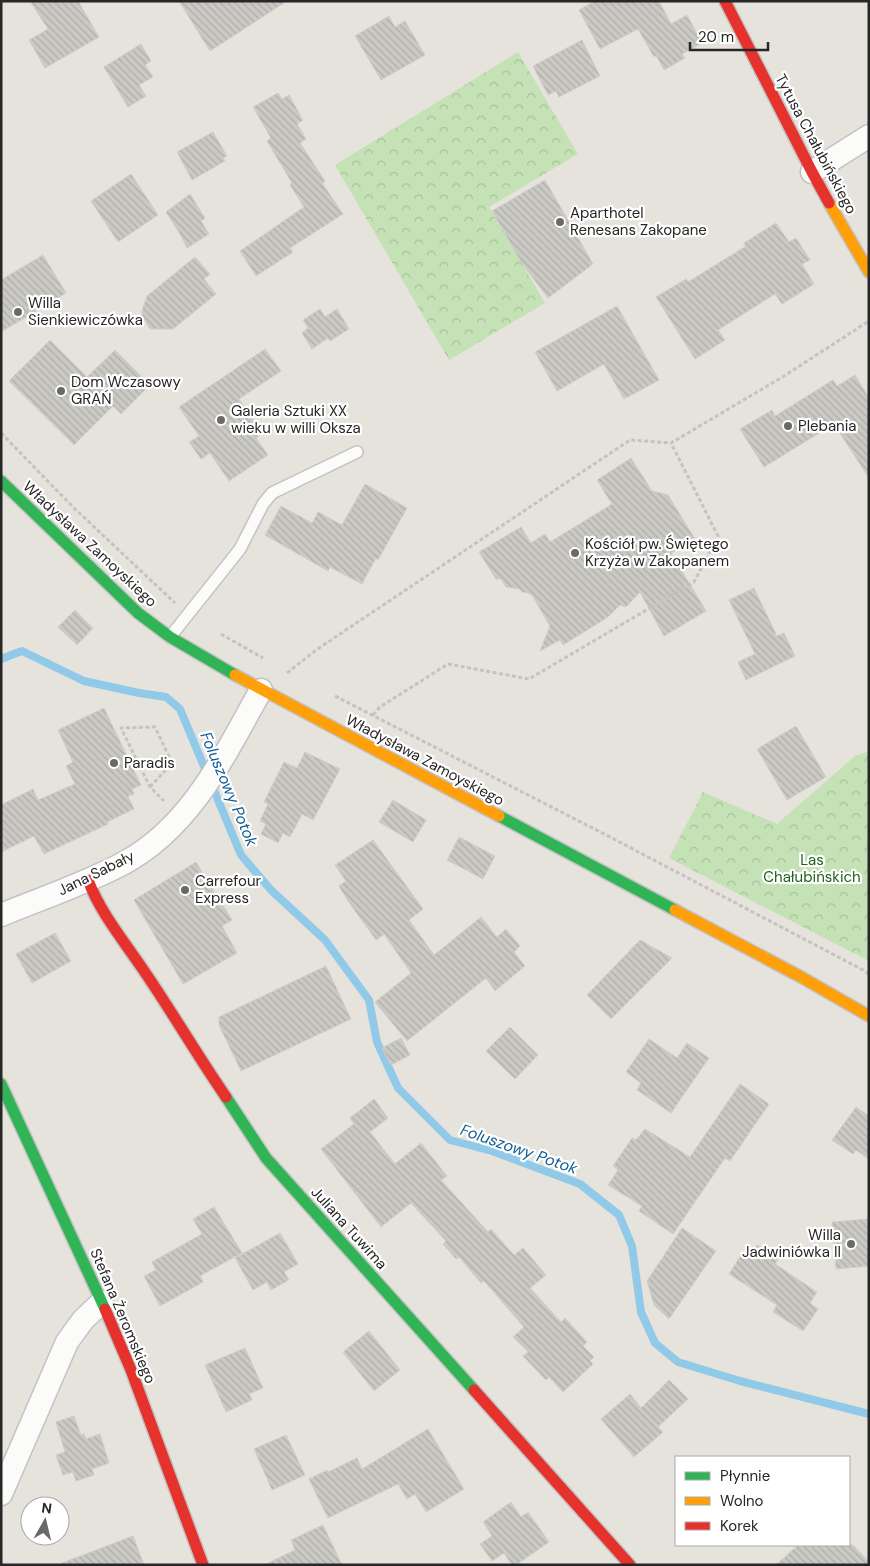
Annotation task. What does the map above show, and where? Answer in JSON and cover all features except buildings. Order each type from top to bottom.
[{"type":"street","name":"Tytusa Chałubińskiego","points":[[725,1],[812,172],[869,272]]},
{"type":"street","points":[[812,172],[869,136]]},
{"type":"street","name":"Władysława Zamoyskiego","points":[[1,481],[124,600],[170,638],[261,690],[801,977],[869,1016]]},
{"type":"street","name":"Jana Sabały","points":[[1,914],[88,880],[124,863],[167,831],[189,808],[207,785],[261,690]]},
{"type":"street","name":"Juliana Tuwima","points":[[88,880],[93,892],[126,947],[142,968],[266,1158],[630,1565]]},
{"type":"street","name":"Stefana Żeromskiego","points":[[1,1084],[102,1302],[131,1370],[203,1565]]},
{"type":"street","points":[[1,1494],[67,1342],[83,1320],[102,1302]]},
{"type":"lane","points":[[170,638],[240,549],[263,504],[272,493],[357,452]]},
{"type":"path","points":[[261,690],[316,650],[630,440],[671,443],[784,376],[869,321]]},
{"type":"path","points":[[1,433],[74,508],[174,602]]},
{"type":"path","points":[[372,715],[380,707],[448,664],[529,679],[694,582],[718,536],[671,443]]},
{"type":"path","points":[[215,630],[264,658]]},
{"type":"path","points":[[280,667],[296,676]]},
{"type":"path","points":[[330,694],[610,837],[869,974]]},
{"type":"path","points":[[150,787],[172,763],[155,728],[121,728],[150,787],[159,796]]},
{"type":"green space","points":[[518,52],[578,154],[489,207],[545,303],[449,360],[335,165]]},
{"type":"green space","name":"Las Chałubińskich","points":[[869,751],[869,961],[669,858],[703,792],[777,824],[855,756]]},
{"type":"waterway","name":"Foluszowy Potok","points":[[1,659],[22,651],[84,681],[166,697],[180,709],[241,855],[271,890],[325,940],[369,1000],[377,1042],[398,1088],[450,1140],[492,1151],[580,1184],[619,1215],[632,1246],[641,1312],[655,1343],[678,1362],[740,1381],[869,1414]]},
{"type":"traffic: fast","points":[[1,481],[138,613],[170,637],[235,675]]},
{"type":"traffic: fast","points":[[499,816],[675,910]]},
{"type":"traffic: fast","points":[[1,1084],[105,1309]]},
{"type":"traffic: fast","points":[[226,1097],[266,1158],[474,1390]]},
{"type":"traffic: slow","points":[[829,203],[869,272]]},
{"type":"traffic: slow","points":[[235,675],[499,816]]},
{"type":"traffic: slow","points":[[675,910],[801,977],[869,1016]]},
{"type":"traffic: jam","points":[[725,1],[829,203]]},
{"type":"traffic: jam","points":[[88,880],[105,915],[153,984],[226,1097]]},
{"type":"traffic: jam","points":[[105,1309],[131,1370],[203,1565]]},
{"type":"traffic: jam","points":[[474,1390],[630,1565]]},
{"type":"place","name":"Aparthotel Renesans Zakopane","points":[[560,222]]},
{"type":"place","name":"Willa Sienkiewiczówka","points":[[18,312]]},
{"type":"place","name":"Dom Wczasowy GRAŃ","points":[[61,391]]},
{"type":"place","name":"Galeria Sztuki XX wieku w willi Oksza","points":[[221,420]]},
{"type":"place","name":"Plebania","points":[[788,426]]},
{"type":"place","name":"Kościół pw. Świętego Krzyża w Zakopanem","points":[[575,553]]},
{"type":"place","name":"Paradis","points":[[114,763]]},
{"type":"place","name":"Carrefour Express","points":[[185,890]]},
{"type":"place","name":"Willa Jadwiniówka II","points":[[851,1244]]}]
